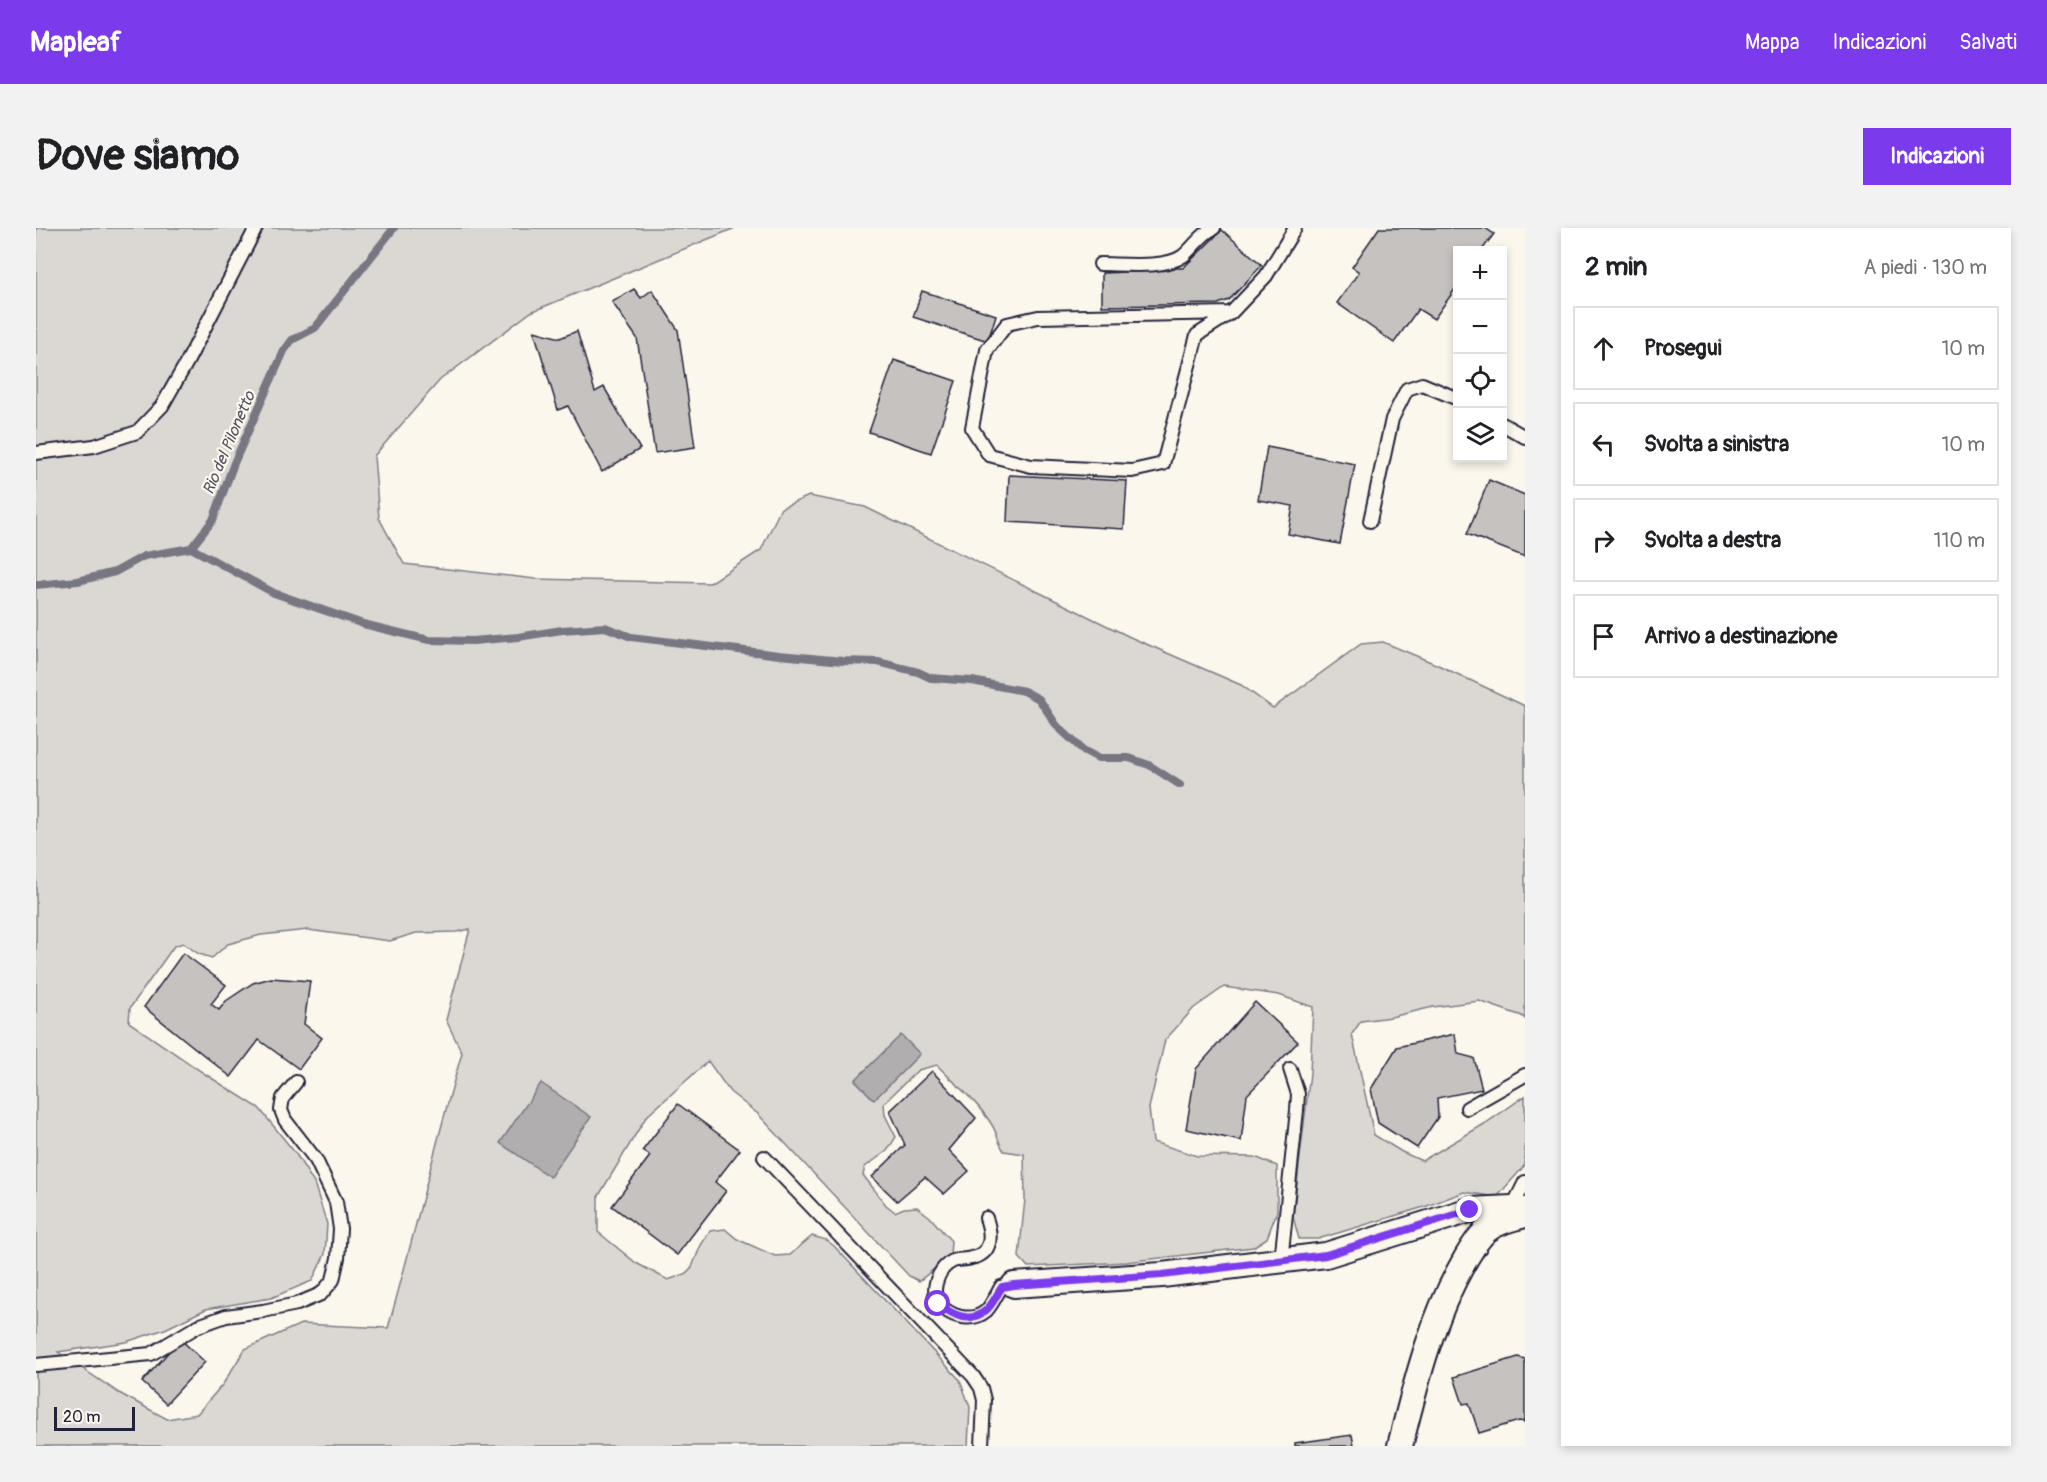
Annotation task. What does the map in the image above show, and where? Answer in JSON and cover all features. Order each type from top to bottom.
[{"type":"street","points":[[1014,1285],[1150,1276],[1326,1255],[1470,1210],[1521,1211]]},
{"type":"street","points":[[1400,1446],[1418,1377],[1443,1305],[1458,1273],[1487,1230],[1521,1211]]},
{"type":"lane","points":[[36,453],[94,446],[137,432],[162,406],[256,228]]},
{"type":"lane","points":[[1100,264],[1169,263],[1182,256],[1207,231],[1214,228]]},
{"type":"lane","points":[[1231,313],[1038,317],[1007,324],[987,350],[972,428],[989,455],[1031,466],[1132,471],[1163,464],[1197,335],[1231,313],[1266,276],[1296,228]]},
{"type":"lane","points":[[1370,521],[1392,419],[1407,389],[1422,384],[1453,397]]},
{"type":"lane","points":[[1507,426],[1525,436]]},
{"type":"lane","points":[[1281,1261],[1298,1110],[1298,1094],[1290,1070]]},
{"type":"lane","points":[[1467,1108],[1525,1075]]},
{"type":"lane","points":[[36,1365],[151,1354],[198,1326],[226,1316],[297,1304],[321,1294],[333,1280],[338,1258],[340,1229],[336,1202],[316,1160],[285,1120],[281,1110],[283,1098],[296,1082]]},
{"type":"lane","points":[[764,1157],[973,1376],[981,1388],[984,1400],[982,1446]]},
{"type":"lane","points":[[1521,1211],[1525,1182]]},
{"type":"lane","points":[[986,1218],[992,1233],[988,1248],[975,1258],[953,1261],[940,1273],[934,1287],[938,1304],[953,1315],[972,1318],[986,1310],[1002,1287],[1014,1285]]},
{"type":"shaded area","points":[[36,228],[735,228],[531,312],[440,380],[374,456],[379,518],[404,564],[535,579],[710,583],[761,550],[781,508],[809,496],[865,507],[1130,637],[1241,685],[1273,708],[1361,644],[1383,642],[1525,706],[1525,1019],[1479,1001],[1361,1021],[1352,1034],[1374,1135],[1422,1161],[1486,1123],[1525,1096],[1525,1165],[1497,1197],[1464,1192],[1424,1207],[1318,1239],[1299,1239],[1293,1217],[1310,1073],[1313,1007],[1279,995],[1224,987],[1194,1008],[1165,1040],[1149,1108],[1153,1142],[1197,1156],[1255,1157],[1277,1166],[1277,1211],[1267,1238],[1253,1247],[1126,1262],[1028,1267],[1019,1257],[1025,1199],[1024,1154],[1004,1151],[994,1128],[986,1117],[937,1065],[918,1070],[884,1103],[885,1115],[896,1137],[887,1151],[865,1167],[863,1175],[886,1205],[895,1212],[904,1208],[917,1207],[930,1217],[951,1241],[950,1256],[919,1281],[909,1276],[758,1114],[730,1092],[708,1061],[646,1117],[598,1197],[598,1232],[636,1263],[668,1280],[685,1274],[692,1267],[710,1231],[725,1229],[737,1239],[775,1256],[790,1255],[812,1236],[826,1240],[960,1380],[970,1407],[968,1446],[36,1446]],"holes":[[[470,929],[446,1020],[462,1053],[388,1328],[301,1324],[245,1349],[223,1384],[197,1414],[167,1419],[119,1393],[58,1352],[126,1342],[165,1329],[206,1309],[271,1298],[312,1281],[325,1254],[327,1224],[314,1183],[296,1154],[259,1108],[129,1022],[130,1008],[174,946],[183,943],[199,954],[212,958],[228,944],[261,935],[308,930],[390,941],[416,933],[456,932]]]},
{"type":"shaded area","points":[[901,1035],[920,1054],[874,1100],[855,1080]]},
{"type":"shaded area","points":[[541,1083],[591,1117],[550,1177],[500,1143]]},
{"type":"building","points":[[1379,228],[1485,228],[1494,234],[1485,246],[1453,246],[1453,292],[1434,319],[1418,309],[1394,343],[1337,303],[1359,272],[1352,267]]},
{"type":"building","points":[[1222,230],[1262,265],[1229,300],[1218,304],[1102,306],[1102,273],[1151,271],[1150,268],[1183,268]]},
{"type":"building","points":[[634,289],[641,298],[652,290],[678,330],[695,447],[655,453],[637,338],[612,302]]},
{"type":"building","points":[[922,291],[996,315],[988,341],[913,317]]},
{"type":"building","points":[[534,331],[560,338],[577,331],[595,392],[604,387],[640,449],[602,472],[568,406],[558,410]]},
{"type":"building","points":[[894,360],[956,381],[931,453],[869,432]]},
{"type":"building","points":[[1267,447],[1355,464],[1340,544],[1288,534],[1293,506],[1258,500]]},
{"type":"building","points":[[1009,475],[1127,481],[1124,529],[1007,522]]},
{"type":"building","points":[[1489,480],[1525,495],[1525,557],[1467,534]]},
{"type":"building","points":[[183,953],[226,985],[211,1004],[219,1010],[226,1001],[253,983],[271,978],[310,981],[304,1024],[322,1038],[299,1069],[259,1040],[231,1077],[144,1007]]},
{"type":"building","points":[[1255,1002],[1298,1042],[1247,1095],[1241,1141],[1186,1129],[1196,1069]]},
{"type":"building","points":[[1455,1034],[1458,1054],[1474,1058],[1482,1089],[1437,1098],[1438,1117],[1417,1148],[1378,1123],[1371,1089],[1397,1047]]},
{"type":"building","points":[[932,1071],[976,1118],[949,1150],[969,1171],[944,1194],[925,1177],[897,1201],[872,1177],[905,1145],[890,1111]]},
{"type":"building","points":[[678,1104],[740,1150],[715,1182],[726,1191],[677,1255],[612,1206],[650,1156],[643,1150]]},
{"type":"building","points":[[180,1339],[205,1362],[166,1404],[142,1382]]},
{"type":"building","points":[[1518,1357],[1525,1359],[1525,1422],[1519,1421],[1479,1433],[1469,1403],[1463,1404],[1454,1377]]},
{"type":"building","points":[[1352,1435],[1354,1446],[1295,1446],[1295,1443]]},
{"type":"waterway","name":"Rio del Pilonetto","points":[[36,585],[78,581],[115,572],[144,556],[191,548],[213,520],[234,463],[284,351],[292,340],[315,328],[394,228]]},
{"type":"waterway","points":[[191,548],[274,593],[363,624],[429,640],[473,641],[605,627],[631,637],[779,655],[878,662],[918,672],[931,678],[972,681],[1024,691],[1039,699],[1057,726],[1083,750],[1098,758],[1129,758],[1149,765],[1180,785]]},
{"type":"route","points":[[938,1304],[953,1315],[972,1318],[986,1310],[1002,1287],[1162,1275],[1326,1255],[1470,1210]]}]
